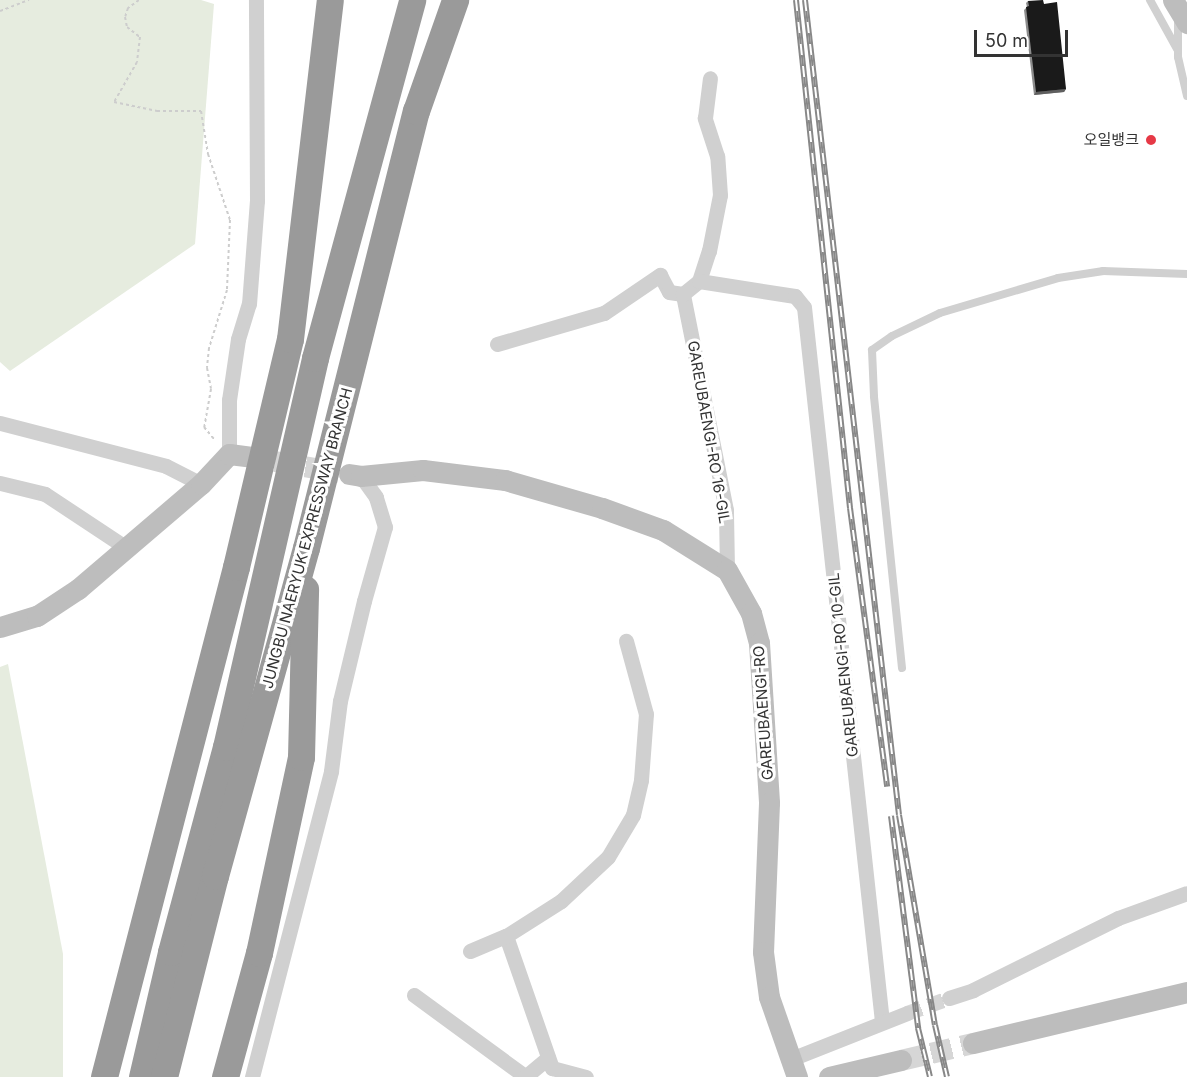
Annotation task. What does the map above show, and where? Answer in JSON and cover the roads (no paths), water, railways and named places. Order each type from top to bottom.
[{"type":"highway","points":[[104,1077],[236,567],[290,339],[330,0]]},
{"type":"highway","name":"JUNGBU NAERYUK EXPRESSWAY BRANCH","points":[[142,1077],[171,952],[226,747],[315,358],[411,0]]},
{"type":"highway","name":"JUNGBU NAERYUK EXPRESSWAY BRANCH","points":[[164,1077],[215,876],[306,548],[416,111],[455,0]]},
{"type":"highway","points":[[225,1077],[259,952],[301,757],[306,548]]},
{"type":"highway","points":[[213,1077],[259,952]]},
{"type":"street","points":[[0,627],[38,616],[78,589],[201,484],[224,449],[238,339],[249,304],[255,243],[259,128],[256,0]]},
{"type":"street","points":[[497,344],[604,313],[660,275],[669,292],[683,294],[699,281],[709,251],[720,195],[717,156],[705,118],[711,78]]},
{"type":"street","name":"GAREUBAENGI-RO 10-GIL","points":[[699,281],[795,296],[804,307],[882,1022]]},
{"type":"street","name":"GAREUBAENGI-RO 16-GIL","points":[[683,294],[726,510],[728,570]]},
{"type":"street","points":[[0,423],[166,466],[201,484]]},
{"type":"street","points":[[224,449],[254,457]]},
{"type":"street","points":[[355,475],[423,470],[505,480],[602,508],[663,530],[728,570]]},
{"type":"street","points":[[252,1077],[331,771],[340,701],[364,601],[386,527],[376,497],[355,475]]},
{"type":"street","points":[[0,483],[45,494],[125,547]]},
{"type":"street","name":"GAREUBAENGI-RO","points":[[728,570],[751,613],[759,643],[769,803],[763,952],[769,997],[794,1068]]},
{"type":"street","points":[[470,951],[506,936],[561,901],[608,857],[633,814],[641,780],[646,714],[626,641]]},
{"type":"street","points":[[949,998],[973,990],[1118,918],[1187,893]]},
{"type":"street","points":[[506,936],[552,1068],[578,1076]]},
{"type":"street","points":[[973,1043],[1187,992]]},
{"type":"street","points":[[414,995],[525,1077],[548,1058]]},
{"type":"street","points":[[794,1068],[882,1022],[907,1013]]},
{"type":"street","points":[[829,1077],[901,1060]]},
{"type":"lane","points":[[1150,0],[1178,51]]},
{"type":"lane","points":[[1177,9],[1178,51],[1183,86],[1187,96]]},
{"type":"lane","points":[[902,668],[874,396],[872,350],[892,336],[940,313],[1058,278],[1103,271],[1187,274]]},
{"type":"tunnel","points":[[275,461],[339,472]]},
{"type":"tunnel","points":[[907,1013],[949,998]]},
{"type":"tunnel","points":[[901,1060],[973,1043]]},
{"type":"railway","points":[[796,0],[850,508],[887,787]]},
{"type":"railway","points":[[805,0],[899,815],[935,1025],[947,1077]]},
{"type":"railway","points":[[891,816],[918,1028],[930,1077]]},
{"type":"place","name":"오일뱅크","points":[[1151,140]]}]
